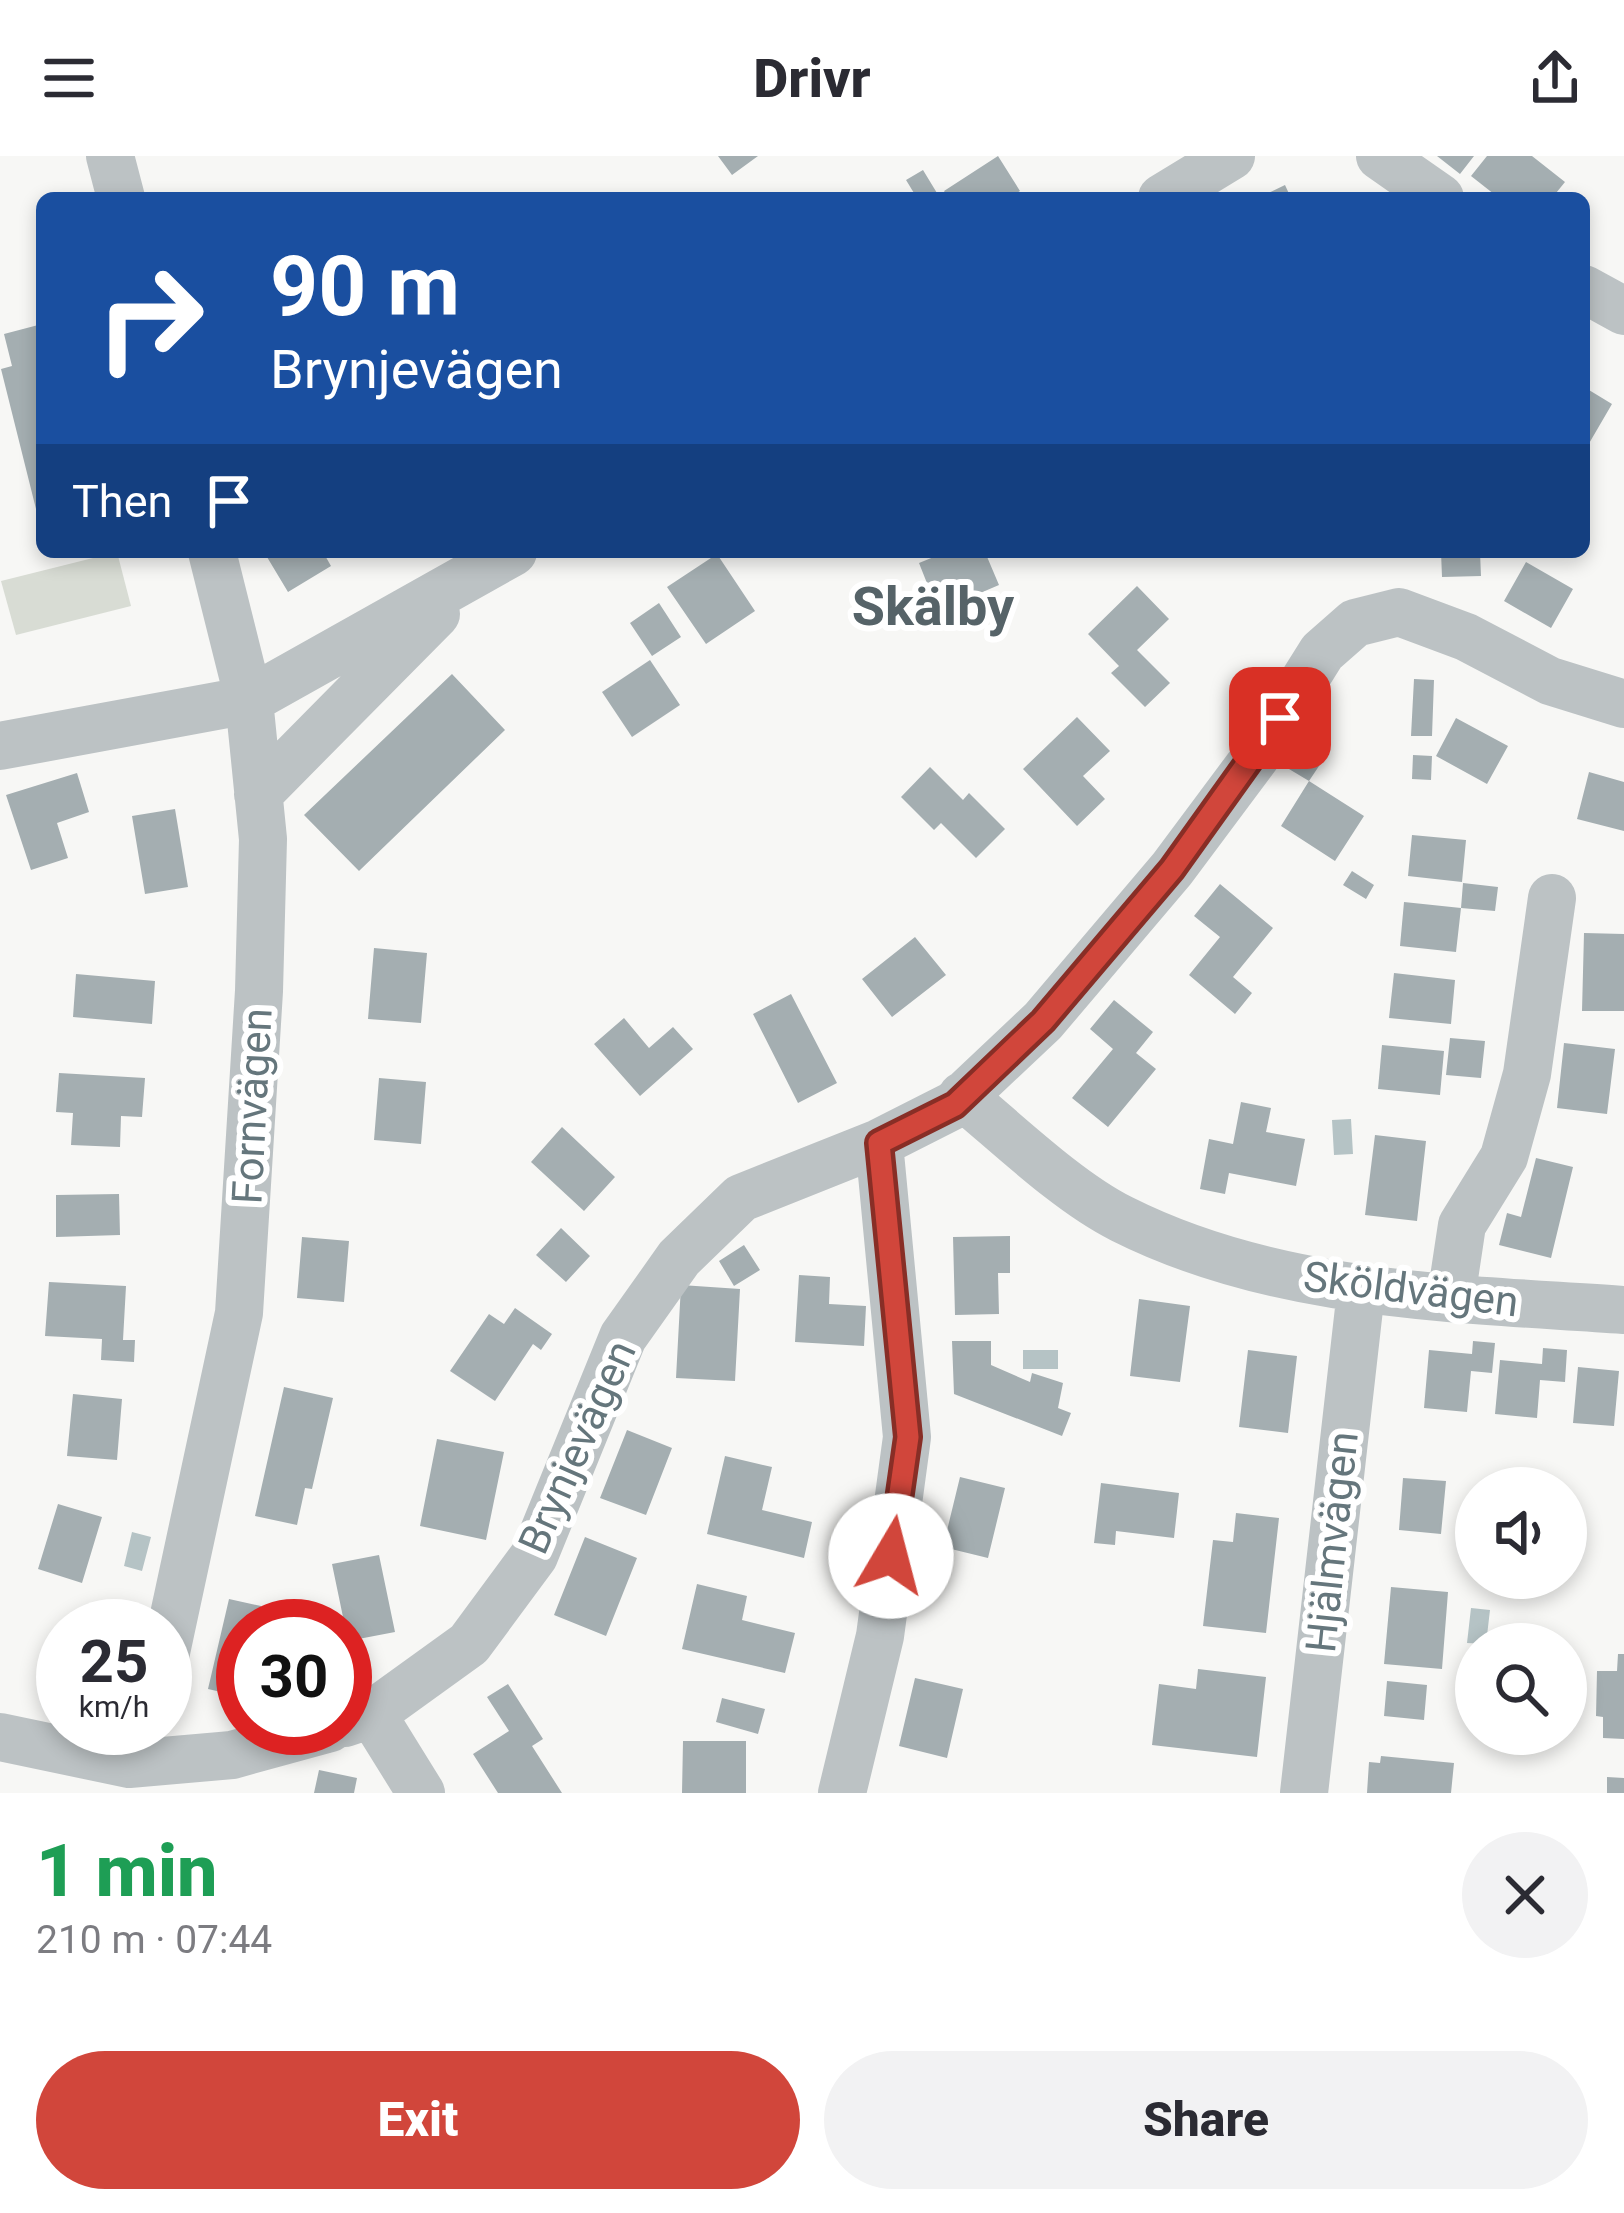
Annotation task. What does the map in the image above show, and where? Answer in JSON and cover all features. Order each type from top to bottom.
[{"type":"street","points":[[110,156],[119,192]]},
{"type":"street","points":[[1172,192],[1231,156]]},
{"type":"street","points":[[1380,156],[1431,192]]},
{"type":"street","points":[[1590,293],[1624,311]]},
{"type":"street","name":"Fornvägen","points":[[177,1599],[239,1313],[259,991],[263,839],[259,794],[249,700],[214,558]]},
{"type":"street","points":[[0,746],[249,700],[494,563]]},
{"type":"street","points":[[259,794],[494,563]]},
{"type":"street","name":"Brynjevägen","points":[[372,1707],[469,1644],[534,1556],[622,1337],[679,1258],[741,1198],[879,1143],[955,1105],[1043,1021],[1172,869],[1260,751],[1322,652],[1355,623],[1399,612],[1466,637],[1550,681],[1624,704]]},
{"type":"street","points":[[1451,1298],[1462,1225],[1504,1157],[1527,1074],[1552,898]]},
{"type":"street","name":"Sköldvägen","points":[[962,1096],[1120,1218],[1245,1265],[1360,1291],[1624,1310]]},
{"type":"street","points":[[842,1793],[880,1636],[908,1437],[879,1143]]},
{"type":"street","name":"Hjälmvägen","points":[[1304,1793],[1360,1291]]},
{"type":"street","name":"Brynjevägen","points":[[0,1737],[132,1762],[232,1755]]},
{"type":"street","points":[[372,1744],[422,1793]]},
{"type":"shaded area","points":[[93,558],[119,558],[131,606],[16,635],[1,581]]},
{"type":"shaded area","points":[[1351,1119],[1353,1154],[1334,1155],[1332,1120]]},
{"type":"shaded area","points":[[1023,1350],[1058,1350],[1058,1369],[1023,1369]]},
{"type":"shaded area","points":[[132,1532],[151,1537],[142,1571],[124,1566]]},
{"type":"shaded area","points":[[1471,1608],[1490,1610],[1488,1623],[1469,1623]]},
{"type":"building","points":[[718,156],[758,156],[732,175]]},
{"type":"building","points":[[998,156],[1020,191],[945,192]]},
{"type":"building","points":[[1437,156],[1474,156],[1460,174]]},
{"type":"building","points":[[1487,156],[1532,156],[1565,182],[1557,192],[1491,192],[1471,176]]},
{"type":"building","points":[[923,170],[936,192],[913,192],[906,180]]},
{"type":"building","points":[[36,326],[36,509],[1,369],[12,366],[4,334]]},
{"type":"building","points":[[1590,391],[1612,404],[1590,442]]},
{"type":"building","points":[[268,558],[326,558],[331,566],[288,592]]},
{"type":"building","points":[[711,558],[720,558],[755,611],[706,644],[667,587]]},
{"type":"building","points":[[931,558],[988,558],[999,585],[938,611],[919,563]]},
{"type":"building","points":[[1441,558],[1480,558],[1481,576],[1442,577]]},
{"type":"building","points":[[1526,562],[1573,589],[1551,628],[1504,601]]},
{"type":"building","points":[[1137,586],[1169,619],[1137,650],[1170,683],[1145,707],[1111,673],[1119,666],[1088,634]]},
{"type":"building","points":[[659,603],[681,637],[652,656],[630,623]]},
{"type":"building","points":[[650,660],[680,705],[632,737],[602,692]]},
{"type":"building","points":[[452,674],[505,730],[359,871],[304,815]]},
{"type":"building","points":[[1414,679],[1434,680],[1432,736],[1411,736]]},
{"type":"building","points":[[1077,717],[1110,751],[1083,776],[1105,799],[1077,826],[1023,769]]},
{"type":"building","points":[[1456,718],[1508,746],[1487,784],[1436,756]]},
{"type":"building","points":[[1307,741],[1327,754],[1309,781],[1289,769]]},
{"type":"building","points":[[1413,755],[1432,756],[1431,780],[1412,779]]},
{"type":"building","points":[[930,767],[963,800],[969,793],[1005,829],[976,858],[941,823],[934,830],[901,797]]},
{"type":"building","points":[[1589,772],[1624,782],[1624,831],[1577,819]]},
{"type":"building","points":[[77,773],[89,812],[57,823],[68,858],[31,870],[6,795]]},
{"type":"building","points":[[1309,781],[1364,816],[1335,861],[1281,826]]},
{"type":"building","points":[[175,809],[188,887],[145,894],[132,816]]},
{"type":"building","points":[[1412,835],[1466,840],[1462,882],[1408,876]]},
{"type":"building","points":[[1352,871],[1374,885],[1366,899],[1343,885]]},
{"type":"building","points":[[1463,883],[1498,887],[1495,911],[1461,908]]},
{"type":"building","points":[[1220,884],[1273,928],[1233,977],[1252,993],[1235,1014],[1189,975],[1220,937],[1194,916]]},
{"type":"building","points":[[1404,902],[1461,908],[1456,952],[1400,946]]},
{"type":"building","points":[[1584,933],[1624,934],[1624,1011],[1582,1011]]},
{"type":"building","points":[[915,937],[946,975],[892,1017],[862,979]]},
{"type":"building","points":[[374,948],[427,953],[421,1023],[368,1019]]},
{"type":"building","points":[[1394,973],[1455,980],[1451,1024],[1389,1018]]},
{"type":"building","points":[[76,974],[155,981],[152,1024],[73,1017]]},
{"type":"building","points":[[791,994],[837,1083],[798,1103],[753,1014]]},
{"type":"building","points":[[1114,1000],[1153,1032],[1136,1053],[1156,1069],[1108,1127],[1072,1098],[1113,1049],[1090,1029]]},
{"type":"building","points":[[624,1018],[649,1048],[673,1027],[693,1049],[640,1096],[594,1044]]},
{"type":"building","points":[[1450,1038],[1485,1041],[1481,1078],[1446,1075]]},
{"type":"building","points":[[1564,1043],[1615,1049],[1607,1114],[1557,1108]]},
{"type":"building","points":[[1382,1045],[1444,1051],[1440,1095],[1378,1089]]},
{"type":"building","points":[[59,1073],[145,1078],[142,1117],[121,1116],[120,1147],[71,1145],[73,1113],[56,1112]]},
{"type":"building","points":[[379,1078],[426,1082],[421,1144],[374,1140]]},
{"type":"building","points":[[1241,1102],[1271,1108],[1266,1132],[1305,1139],[1296,1186],[1229,1173],[1225,1194],[1200,1189],[1209,1139],[1233,1144]]},
{"type":"building","points":[[562,1127],[615,1177],[584,1211],[531,1162]]},
{"type":"building","points":[[1375,1135],[1426,1141],[1417,1221],[1365,1215]]},
{"type":"building","points":[[1536,1158],[1573,1167],[1551,1258],[1499,1245],[1507,1213],[1521,1217]]},
{"type":"building","points":[[119,1194],[120,1235],[56,1237],[56,1195]]},
{"type":"building","points":[[561,1228],[590,1256],[566,1282],[536,1255]]},
{"type":"building","points":[[1010,1236],[1010,1273],[998,1273],[999,1314],[955,1315],[953,1237]]},
{"type":"building","points":[[302,1237],[349,1241],[344,1302],[297,1298]]},
{"type":"building","points":[[744,1245],[760,1270],[734,1286],[719,1261]]},
{"type":"building","points":[[799,1275],[830,1277],[829,1304],[866,1306],[864,1346],[795,1342]]},
{"type":"building","points":[[49,1282],[126,1286],[123,1340],[135,1340],[134,1362],[101,1360],[102,1339],[45,1336]]},
{"type":"building","points":[[681,1285],[740,1289],[735,1381],[676,1378]]},
{"type":"building","points":[[1139,1299],[1190,1306],[1180,1382],[1130,1376]]},
{"type":"building","points":[[515,1308],[552,1334],[541,1350],[533,1344],[495,1401],[450,1371],[489,1314],[504,1324]]},
{"type":"building","points":[[952,1341],[991,1341],[991,1365],[1030,1382],[1032,1373],[1063,1383],[1058,1408],[1071,1413],[1062,1436],[954,1394]]},
{"type":"building","points":[[1473,1341],[1495,1343],[1492,1373],[1471,1371],[1467,1412],[1424,1408],[1429,1350],[1472,1354]]},
{"type":"building","points":[[1543,1348],[1567,1350],[1565,1382],[1540,1380],[1537,1418],[1495,1414],[1500,1360],[1542,1364]]},
{"type":"building","points":[[1248,1350],[1297,1356],[1288,1433],[1239,1427]]},
{"type":"building","points":[[1578,1367],[1619,1371],[1614,1426],[1573,1423]]},
{"type":"building","points":[[284,1387],[333,1398],[312,1489],[305,1488],[297,1525],[255,1516]]},
{"type":"building","points":[[73,1394],[122,1399],[117,1460],[67,1456]]},
{"type":"building","points":[[627,1430],[672,1448],[646,1515],[600,1498]]},
{"type":"building","points":[[437,1439],[504,1452],[486,1540],[420,1526]]},
{"type":"building","points":[[725,1456],[772,1467],[762,1510],[812,1522],[804,1558],[707,1534]]},
{"type":"building","points":[[960,1477],[1005,1488],[988,1558],[943,1547]]},
{"type":"building","points":[[1403,1478],[1446,1481],[1441,1534],[1399,1530]]},
{"type":"building","points":[[1101,1483],[1179,1493],[1174,1538],[1116,1531],[1115,1545],[1094,1543]]},
{"type":"building","points":[[58,1504],[102,1517],[82,1583],[38,1569]]},
{"type":"building","points":[[1236,1513],[1279,1518],[1266,1633],[1203,1626],[1213,1540],[1233,1542]]},
{"type":"building","points":[[585,1537],[637,1558],[606,1636],[554,1615]]},
{"type":"building","points":[[379,1555],[395,1632],[372,1636],[372,1599],[339,1599],[332,1564]]},
{"type":"building","points":[[697,1584],[747,1596],[742,1620],[795,1633],[785,1673],[682,1649]]},
{"type":"building","points":[[1391,1587],[1448,1592],[1442,1669],[1384,1664]]},
{"type":"building","points":[[1618,1654],[1624,1654],[1624,1739],[1603,1738],[1603,1717],[1596,1716],[1597,1671],[1617,1671]]},
{"type":"building","points":[[216,1655],[216,1691],[208,1689]]},
{"type":"building","points":[[1198,1669],[1266,1677],[1257,1757],[1152,1745],[1159,1684],[1196,1689]]},
{"type":"building","points":[[915,1678],[963,1689],[947,1758],[899,1746]]},
{"type":"building","points":[[1387,1681],[1427,1685],[1424,1720],[1384,1716]]},
{"type":"building","points":[[508,1684],[543,1739],[532,1746],[562,1793],[498,1793],[473,1754],[509,1731],[487,1697]]},
{"type":"building","points":[[722,1698],[765,1709],[758,1734],[716,1722]]},
{"type":"building","points":[[683,1741],[746,1741],[746,1793],[682,1793]]},
{"type":"building","points":[[1381,1756],[1454,1763],[1451,1793],[1367,1793],[1369,1762],[1380,1763]]},
{"type":"building","points":[[319,1770],[357,1778],[354,1793],[314,1793]]},
{"type":"building","points":[[1607,1777],[1624,1778],[1624,1793],[1607,1793]]},
{"type":"district","name":"Skälby","points":[[933,606]]},
{"type":"route","points":[[891,1556],[908,1437],[879,1143],[955,1105],[1043,1021],[1172,869],[1280,718]]}]
